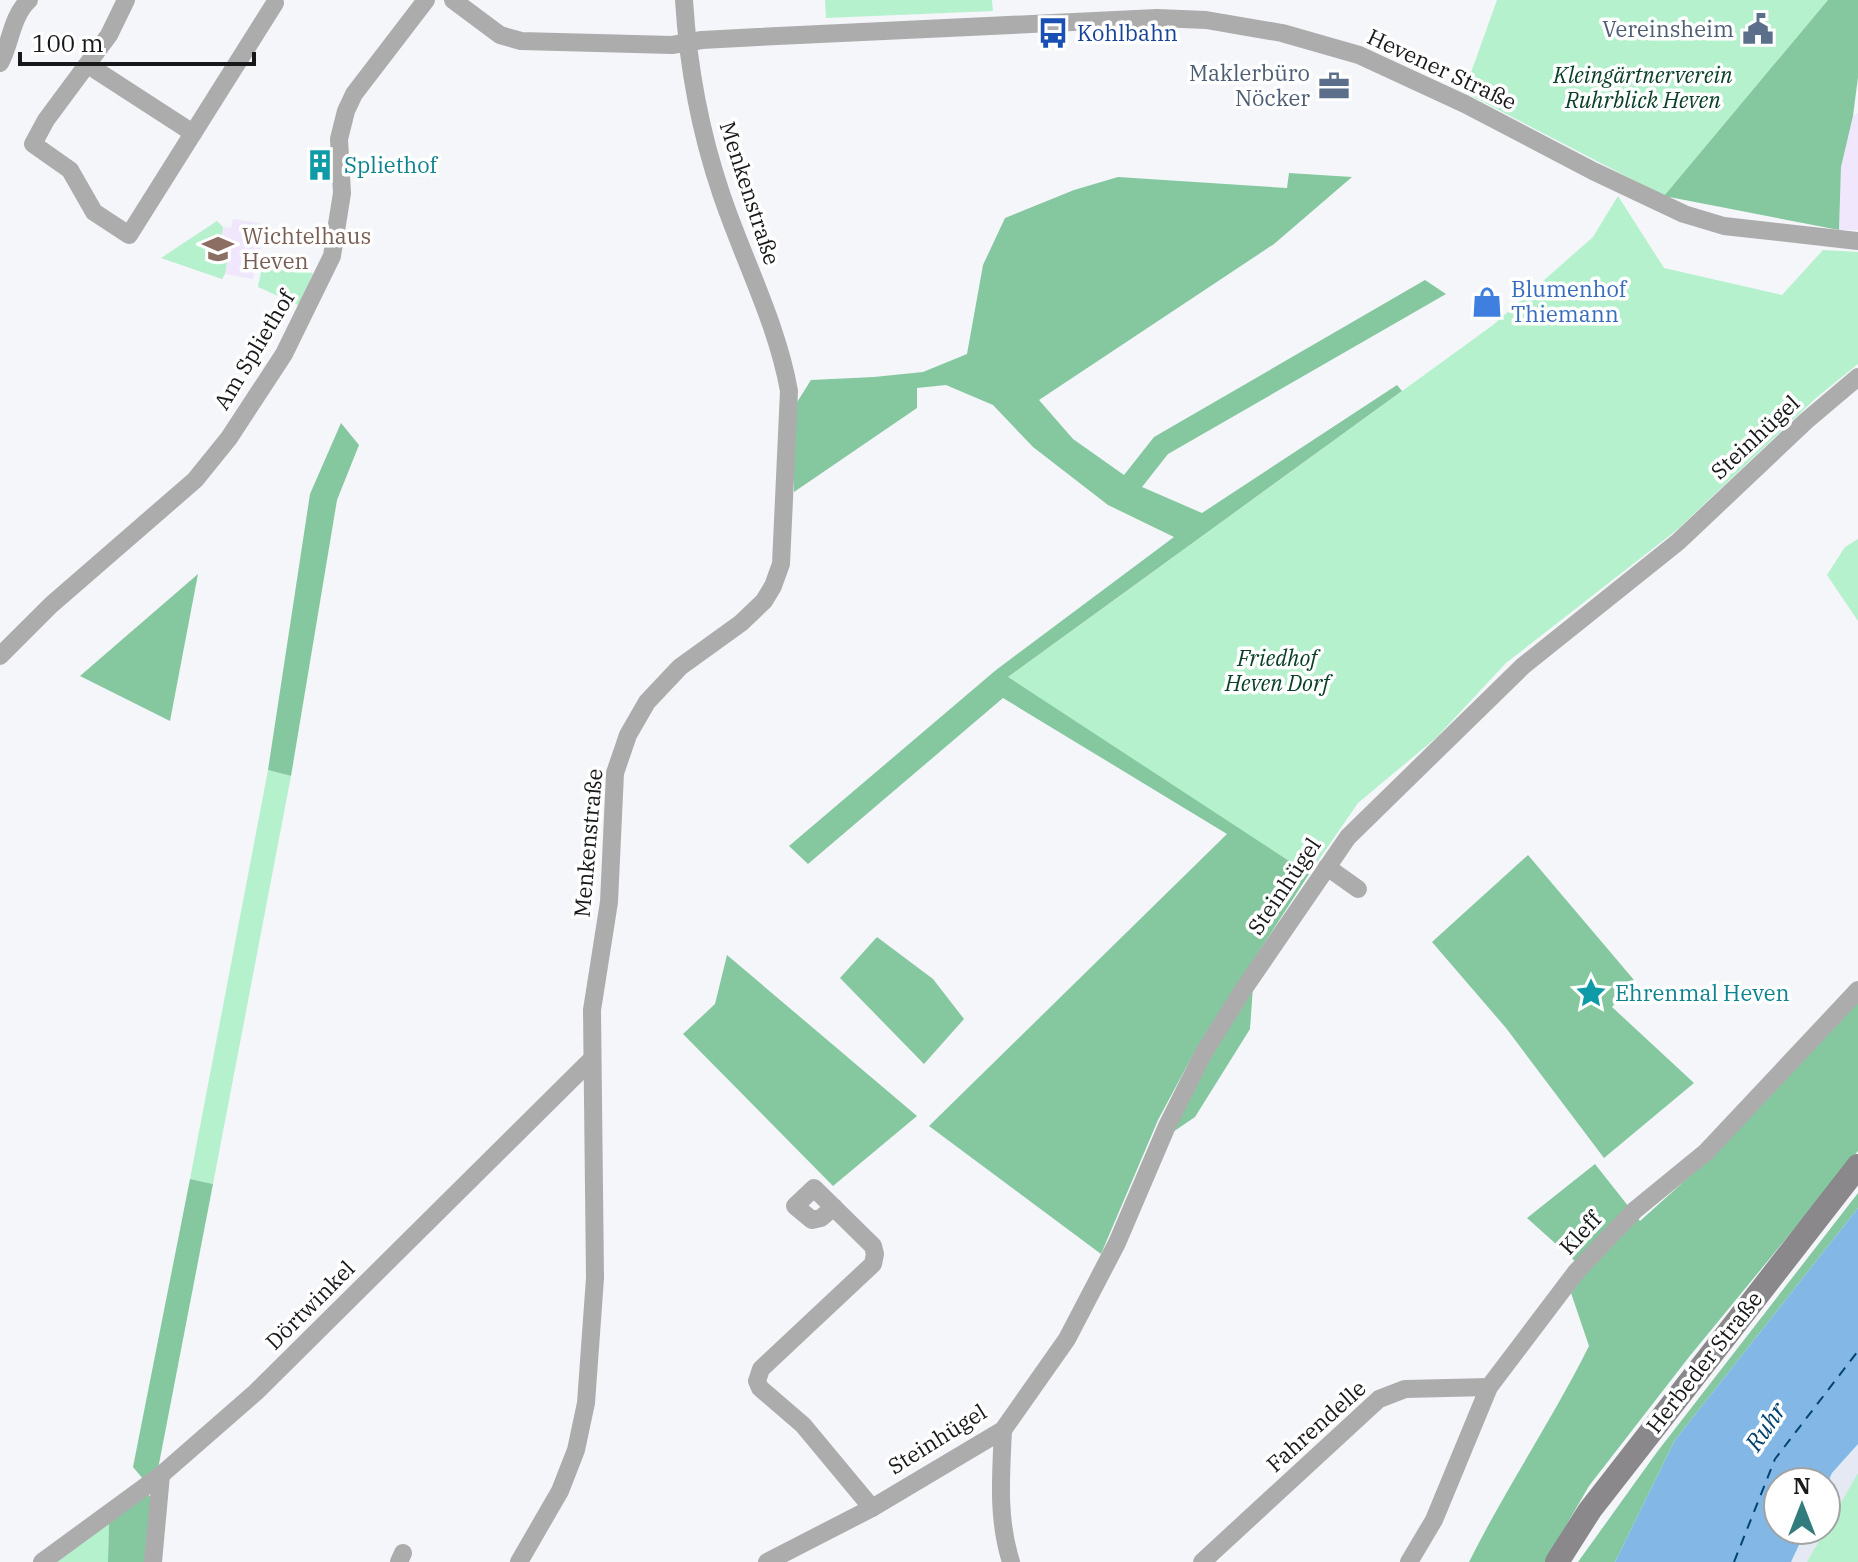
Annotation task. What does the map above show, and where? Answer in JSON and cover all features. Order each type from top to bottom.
[{"type":"main road","name":"Herbeder Straße","points":[[1557,1562],[1590,1510],[1858,1166]]},
{"type":"street","points":[[0,63],[10,32],[22,6],[29,0]]},
{"type":"street","points":[[126,0],[109,35],[46,120],[33,144],[70,170],[94,212],[129,235],[275,3]]},
{"type":"street","name":"Am Spliethof","points":[[0,656],[51,605],[195,480],[237,426],[284,354],[332,256],[342,193],[339,139],[346,111],[354,94],[426,0]]},
{"type":"street","name":"Hevener Straße","points":[[453,0],[474,6],[500,35],[521,41],[646,45],[1157,18],[1206,20],[1282,33],[1334,47],[1392,68],[1684,214],[1724,226],[1858,241]]},
{"type":"street","name":"Menkenstraße","points":[[519,1562],[560,1491],[576,1450],[586,1403],[595,1278],[592,1002],[609,902],[615,773],[628,735],[647,702],[663,683],[741,623],[764,601],[781,564],[790,409],[785,367],[714,172],[687,43],[684,0]]},
{"type":"street","points":[[88,65],[193,133]]},
{"type":"street","name":"Steinhügel","points":[[767,1562],[872,1508],[1003,1430],[1067,1339],[1117,1243],[1167,1126],[1203,1054],[1348,837],[1523,666],[1678,542],[1806,421],[1858,377]]},
{"type":"street","points":[[1327,867],[1358,889]]},
{"type":"street","name":"Kleff","points":[[1409,1562],[1434,1520],[1489,1387],[1576,1272],[1635,1210],[1706,1152],[1858,990]]},
{"type":"street","name":"Dörtwinkel","points":[[42,1562],[161,1475],[256,1392],[591,1060]]},
{"type":"street","points":[[834,1207],[873,1246],[873,1264],[761,1369],[757,1381],[760,1388],[803,1425],[872,1508]]},
{"type":"street","name":"Fahrendelle","points":[[1202,1562],[1379,1399],[1405,1389],[1489,1387]]},
{"type":"street","points":[[1003,1430],[1001,1525],[1011,1562]]},
{"type":"street","points":[[153,1562],[161,1475]]},
{"type":"shaded area","points":[[1858,113],[1858,230],[1839,230],[1841,167],[1853,116]]},
{"type":"shaded area","name":"Wichtelhaus Heven","points":[[233,219],[261,223],[258,243],[261,244],[253,279],[225,274],[222,279],[161,258],[217,221],[223,227],[231,228]]},
{"type":"shaded area","points":[[1858,1444],[1858,1562],[1791,1562],[1798,1546],[1842,1546],[1842,1466],[1838,1466]]},
{"type":"green space","points":[[825,0],[992,0],[993,11],[826,18]]},
{"type":"green space","name":"Kleingärtnerverein Ruhrblick Heven","points":[[1497,0],[1828,0],[1664,196],[1464,92]]},
{"type":"green space","points":[[1828,0],[1858,0],[1858,77],[1841,167],[1839,230],[1664,196]]},
{"type":"green space","points":[[1289,173],[1352,177],[1274,244],[1039,400],[1073,439],[1124,475],[1154,437],[1425,280],[1446,294],[1168,454],[1142,487],[1202,513],[1397,385],[1402,391],[1008,677],[1309,874],[1196,1049],[1158,1120],[1101,1254],[929,1126],[1227,834],[1003,698],[808,864],[789,846],[996,670],[1174,537],[1108,505],[1033,447],[993,405],[946,385],[917,388],[917,408],[794,492],[794,407],[811,380],[923,372],[967,354],[983,265],[1005,218],[1074,190],[1118,177],[1287,188]]},
{"type":"green space","name":"Friedhof Heven Dorf","points":[[1618,196],[1664,268],[1782,295],[1823,250],[1858,252],[1858,364],[1816,398],[1678,529],[1506,663],[1437,737],[1358,803],[1309,874],[1007,678],[1493,325],[1593,237]]},
{"type":"green space","points":[[217,221],[223,227],[221,241],[230,243],[222,279],[161,258]]},
{"type":"green space","points":[[262,267],[313,273],[300,306],[258,287]]},
{"type":"green space","points":[[341,423],[359,445],[337,500],[291,776],[268,770],[310,494]]},
{"type":"green space","points":[[1858,539],[1858,621],[1827,575],[1845,547]]},
{"type":"green space","points":[[198,574],[170,721],[80,676]]},
{"type":"green space","points":[[268,770],[291,776],[213,1184],[190,1179]]},
{"type":"green space","points":[[1528,855],[1634,980],[1612,1007],[1694,1083],[1604,1158],[1506,1028],[1432,942]]},
{"type":"green space","points":[[877,937],[933,979],[964,1019],[924,1064],[840,978]]},
{"type":"green space","points":[[727,955],[917,1116],[833,1186],[683,1034],[715,1004]]},
{"type":"green space","points":[[1253,987],[1250,1029],[1195,1117],[1170,1134],[1213,1053]]},
{"type":"green space","points":[[1858,1000],[1858,1151],[1689,1357],[1589,1486],[1545,1562],[1469,1562],[1589,1346],[1571,1293],[1585,1270],[1527,1218],[1595,1164],[1640,1221],[1710,1158]]},
{"type":"green space","points":[[190,1179],[213,1184],[158,1469],[143,1479],[133,1467]]},
{"type":"green space","points":[[1858,1193],[1858,1208],[1675,1440],[1615,1562],[1578,1562],[1657,1452]]},
{"type":"green space","points":[[1858,1473],[1858,1562],[1807,1562],[1816,1546],[1842,1546],[1842,1501]]},
{"type":"green space","points":[[147,1492],[154,1503],[145,1562],[108,1562],[109,1521]]},
{"type":"green space","points":[[109,1521],[108,1562],[57,1562]]},
{"type":"water","name":"Ruhr","points":[[1858,1208],[1858,1444],[1838,1466],[1762,1466],[1762,1546],[1798,1546],[1791,1562],[1615,1562],[1675,1440]]},
{"type":"ferry route","points":[[1734,1562],[1775,1459],[1858,1351]]},
{"type":"place","name":"Vereinsheim","points":[[1758,29]]},
{"type":"place","name":"Kohlbahn","points":[[1053,33]]},
{"type":"place","name":"Maklerbüro Nöcker","points":[[1334,86]]},
{"type":"place","name":"Spliethof","points":[[320,165]]},
{"type":"place","name":"Wichtelhaus Heven","points":[[218,249]]},
{"type":"place","name":"Blumenhof Thiemann","points":[[1487,302]]},
{"type":"place","name":"Ehrenmal Heven","points":[[1591,993]]}]
